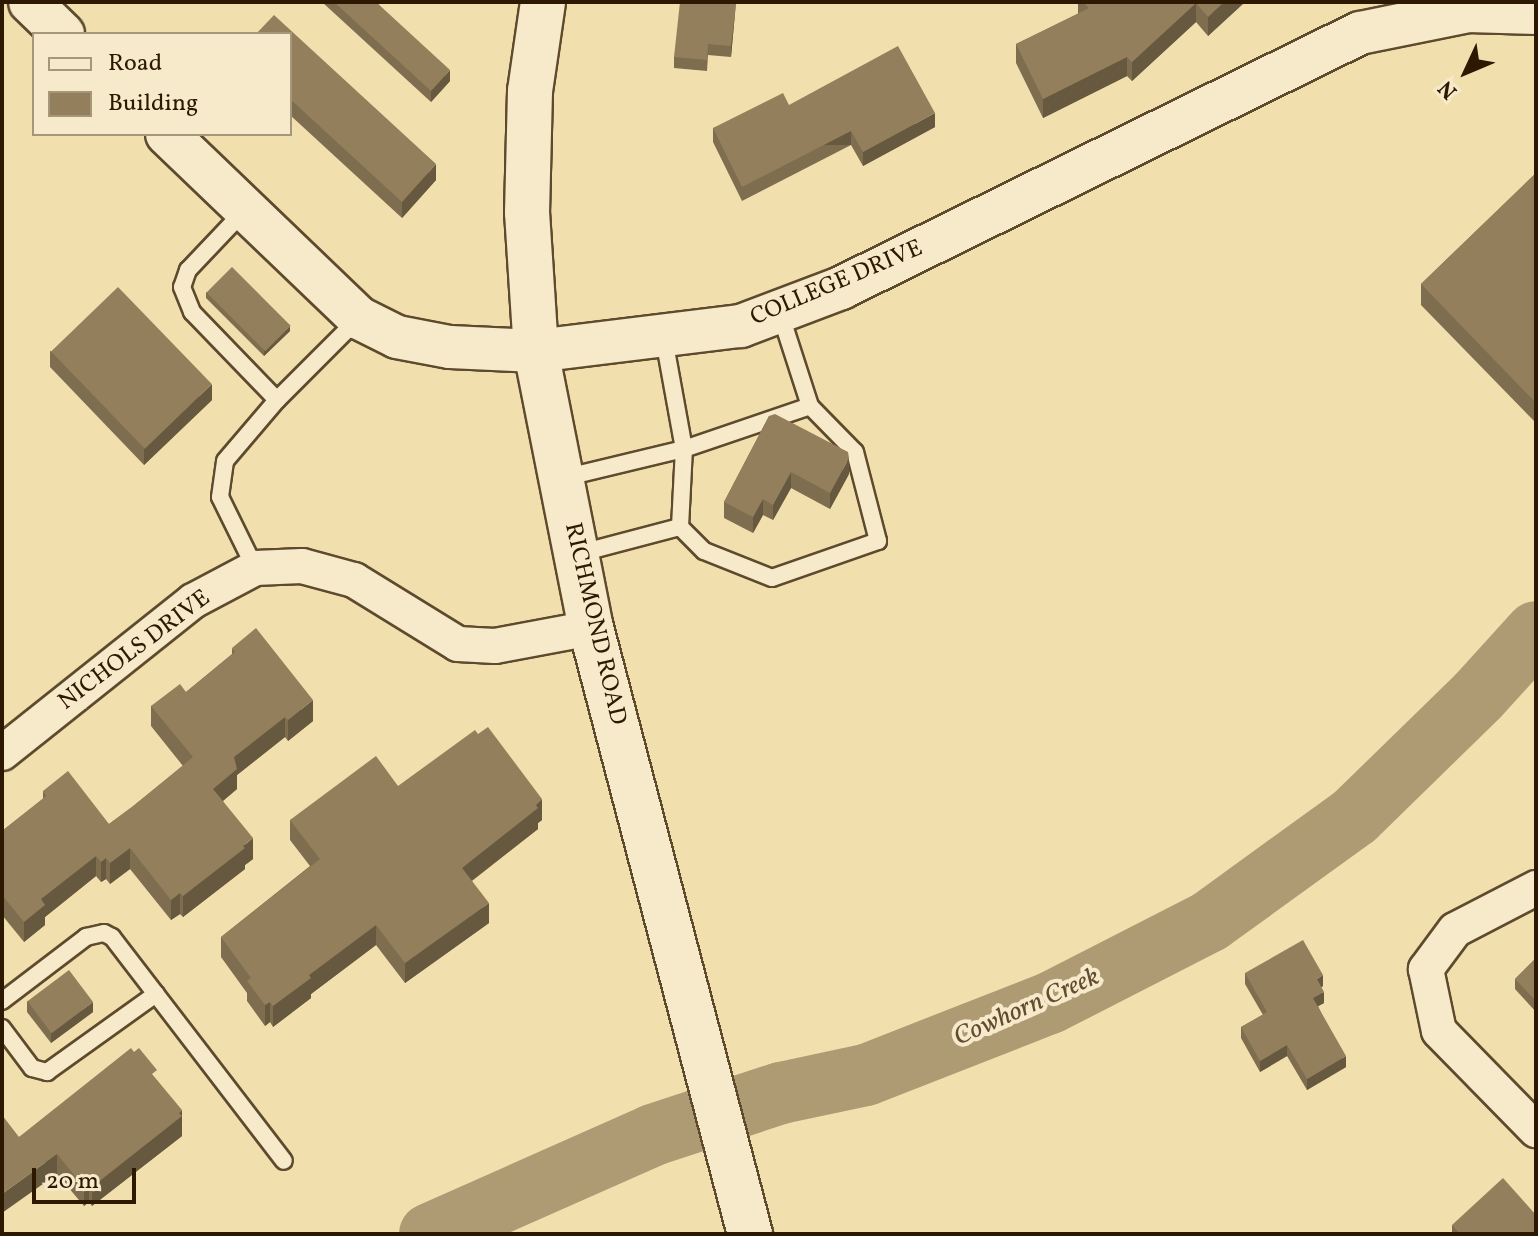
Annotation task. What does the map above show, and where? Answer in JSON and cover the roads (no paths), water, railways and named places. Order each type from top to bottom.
[{"type":"main road","name":"RICHMOND ROAD","points":[[543,2],[530,91],[528,181],[536,351],[591,628],[746,1216]]},
{"type":"street","points":[[30,2],[61,32]]},
{"type":"street","name":"COLLEGE DRIVE","points":[[169,136],[359,318],[397,337],[450,347],[536,351],[663,333],[741,326],[841,288],[1360,33],[1468,11],[1536,13]]},
{"type":"street","name":"NICHOLS DRIVE","points":[[5,746],[193,601],[255,568],[302,566],[354,580],[458,644],[495,646],[591,628]]},
{"type":"street","points":[[1536,888],[1455,930],[1426,969],[1439,1031],[1536,1130]]},
{"type":"lane","points":[[246,209],[188,270],[182,287],[192,312],[277,400]]},
{"type":"lane","points":[[663,333],[684,449],[680,527],[704,551],[772,578],[878,541],[855,452],[810,406],[779,311]]},
{"type":"lane","points":[[255,568],[220,497],[220,480],[231,452],[277,400],[359,318]]},
{"type":"lane","points":[[561,478],[684,449],[810,406]]},
{"type":"lane","points":[[576,554],[680,527]]},
{"type":"lane","points":[[2,1001],[95,933],[112,937],[284,1161]]},
{"type":"lane","points":[[2,1028],[32,1068],[47,1072],[156,994]]},
{"type":"waterway","name":"Cowhorn Creek","points":[[430,1234],[653,1135],[781,1093],[866,1075],[1050,1003],[1210,921],[1355,816],[1478,696],[1536,632]]}]
